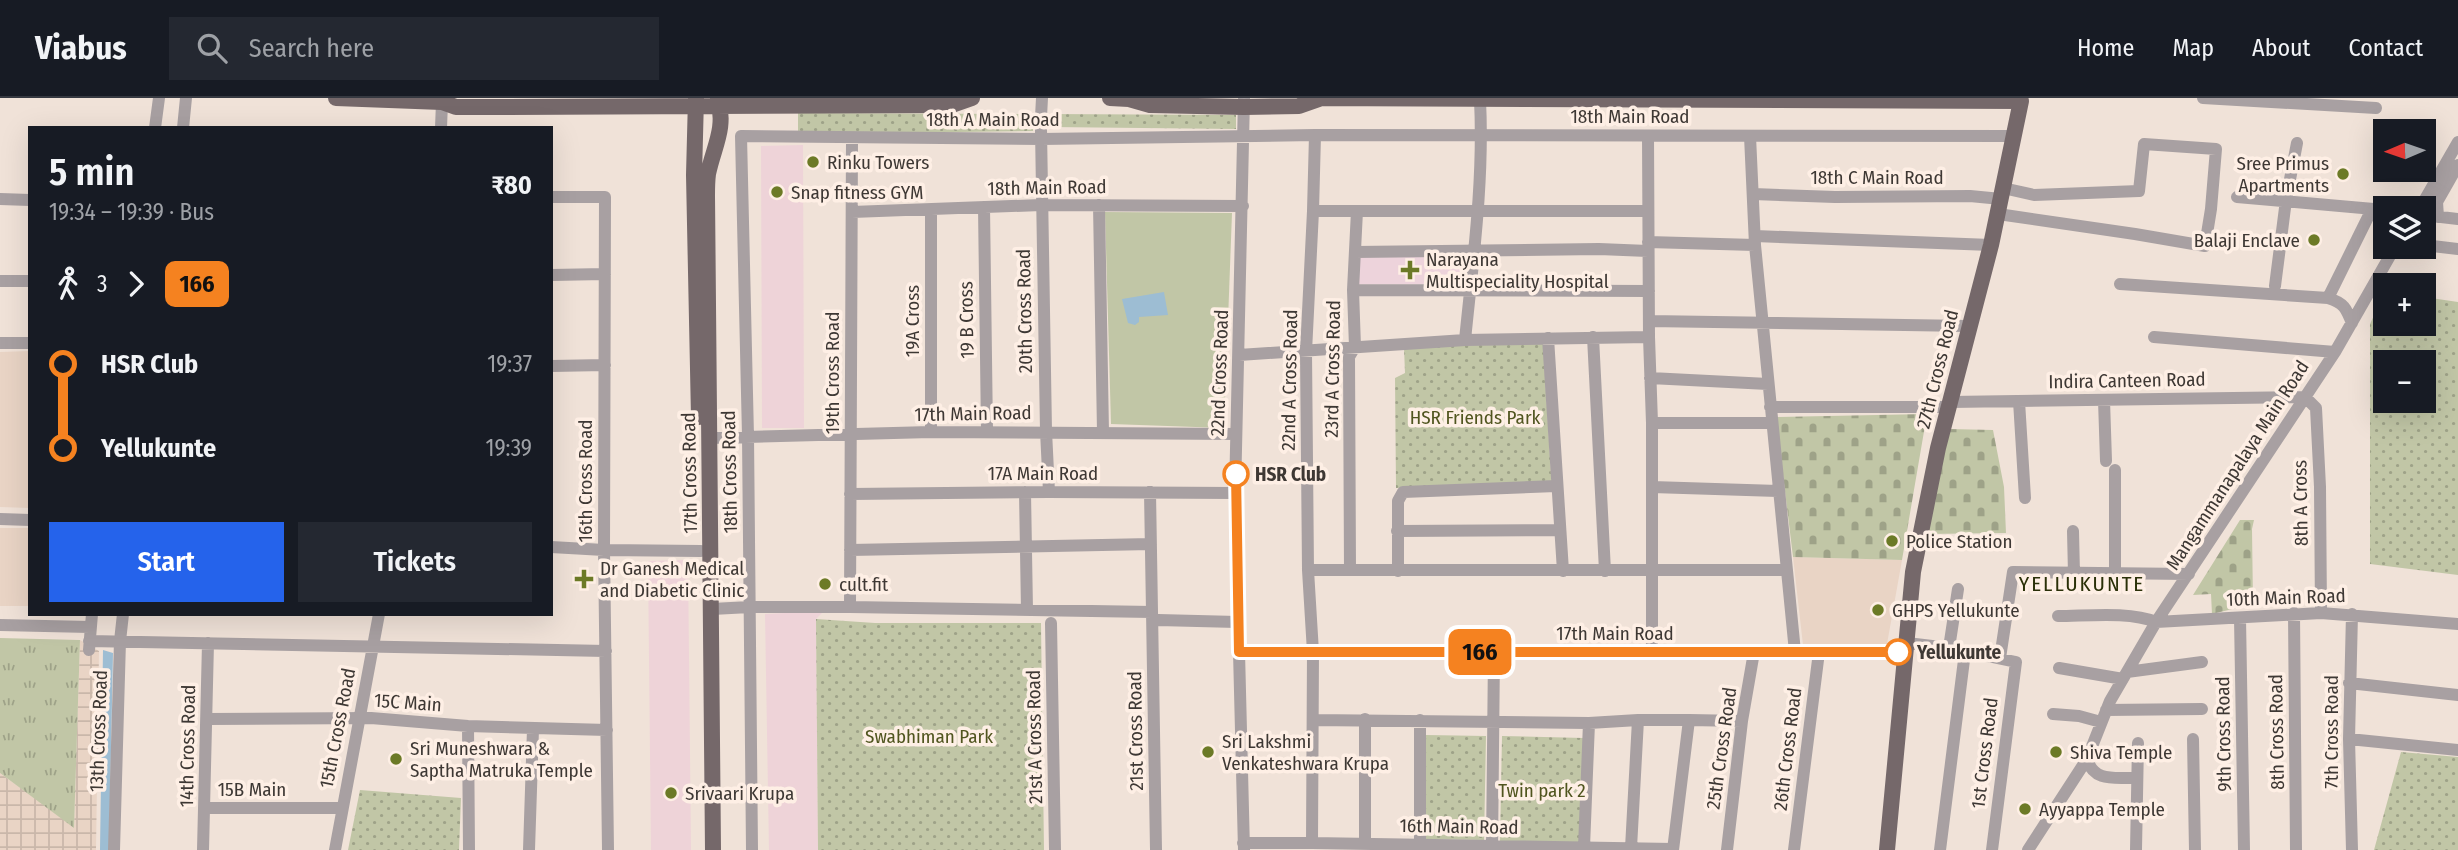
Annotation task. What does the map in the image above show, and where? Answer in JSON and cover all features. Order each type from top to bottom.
[{"type":"main road","points":[[336,98],[446,100],[456,107],[485,103],[696,102],[952,105],[964,100]]},
{"type":"main road","points":[[1110,98],[1130,98],[1150,105],[1244,103],[1299,106],[1317,98],[2022,100]]},
{"type":"main road","name":"27th Cross Road","points":[[1887,850],[1913,572],[1938,448],[1991,245],[2022,100]]},
{"type":"main road","name":"17th Cross Road","points":[[696,102],[704,850]]},
{"type":"main road","name":"17th Cross Road","points":[[713,850],[724,609],[710,438],[707,196],[708,175],[718,146],[722,116],[719,102]]},
{"type":"main road","points":[[695,161],[712,161]]},
{"type":"street","points":[[155,126],[159,98]]},
{"type":"street","points":[[183,126],[186,98]]},
{"type":"street","name":"20th Cross Road","points":[[1042,98],[1041,205],[1049,492]]},
{"type":"street","points":[[2203,98],[2376,108]]},
{"type":"street","points":[[441,126],[446,100]]},
{"type":"street","points":[[1465,340],[1482,135],[1480,100]]},
{"type":"street","name":"22nd Cross Road","points":[[1243,847],[1235,493],[1244,103]]},
{"type":"street","name":"18th A Main Road","points":[[741,136],[852,139],[1041,129],[1244,137]]},
{"type":"street","name":"22nd A Cross Road","points":[[1312,843],[1313,652],[1308,570],[1306,352],[1315,135]]},
{"type":"street","name":"18th Cross Road","points":[[741,136],[748,436],[752,850]]},
{"type":"street","points":[[1647,136],[1652,423],[1652,651]]},
{"type":"street","points":[[1750,136],[1762,323],[1795,652]]},
{"type":"street","name":"18th Main Road","points":[[1244,137],[2015,136]]},
{"type":"street","name":"19th Cross Road","points":[[850,607],[852,139]]},
{"type":"street","points":[[2427,196],[2458,142]]},
{"type":"street","points":[[2275,286],[2286,200],[2297,143]]},
{"type":"street","points":[[2144,144],[2216,149],[2205,246],[2027,220],[2001,200],[2034,195],[2139,191],[2144,144]]},
{"type":"street","points":[[2458,165],[2437,201],[2438,217],[2458,219]]},
{"type":"street","name":"18th C Main Road","points":[[1753,194],[1835,197],[1970,196],[2001,200]]},
{"type":"street","points":[[2027,220],[2034,195]]},
{"type":"street","name":"16th Cross Road","points":[[553,197],[605,197],[604,550],[608,850]]},
{"type":"street","points":[[2237,197],[2373,209]]},
{"type":"street","points":[[0,199],[28,200]]},
{"type":"street","name":"18th Main Road","points":[[852,212],[1041,205],[1243,206]]},
{"type":"street","points":[[1099,205],[1102,432]]},
{"type":"street","name":"19 B Cross","points":[[984,207],[987,432]]},
{"type":"street","name":"19A Cross","points":[[931,210],[931,432]]},
{"type":"street","points":[[1313,211],[1647,211]]},
{"type":"street","name":"23rd A Cross Road","points":[[1350,570],[1349,357],[1355,347],[1353,289],[1357,211]]},
{"type":"street","points":[[2328,298],[2373,220]]},
{"type":"street","points":[[1355,252],[1599,249],[1755,240],[1991,245]]},
{"type":"street","points":[[2436,246],[2458,249]]},
{"type":"street","name":"Mangammanapalaya Main Road","points":[[2028,850],[2087,759],[2104,716],[2156,622],[2335,352],[2388,259]]},
{"type":"street","points":[[553,275],[605,274]]},
{"type":"street","points":[[0,281],[28,281]]},
{"type":"street","points":[[2120,284],[2328,298],[2341,302],[2347,308],[2351,323]]},
{"type":"street","points":[[1353,289],[1649,290]]},
{"type":"street","points":[[1649,321],[1968,326]]},
{"type":"street","points":[[1593,337],[1605,571]]},
{"type":"street","points":[[1239,355],[1465,340],[1649,337]]},
{"type":"street","points":[[2154,337],[2335,352]]},
{"type":"street","points":[[1548,338],[1563,571]]},
{"type":"street","points":[[0,343],[28,343]]},
{"type":"street","points":[[553,366],[605,365]]},
{"type":"street","points":[[1650,378],[1768,384]]},
{"type":"street","name":"Indira Canteen Road","points":[[1770,407],[2305,397]]},
{"type":"street","name":"8th A Cross","points":[[2305,397],[2316,408],[2321,613]]},
{"type":"street","points":[[2104,400],[2115,573]]},
{"type":"street","points":[[2019,401],[2025,498]]},
{"type":"street","points":[[1652,423],[1772,423]]},
{"type":"street","name":"17th Main Road","points":[[710,438],[1046,431],[1237,434]]},
{"type":"street","points":[[1398,570],[1398,501],[1403,492],[1556,486]]},
{"type":"street","points":[[1652,487],[1778,491]]},
{"type":"street","points":[[1025,492],[1027,610]]},
{"type":"street","name":"21st Cross Road","points":[[1150,492],[1155,616],[1156,850]]},
{"type":"street","name":"17A Main Road","points":[[850,494],[1235,493]]},
{"type":"street","points":[[0,519],[28,520]]},
{"type":"street","points":[[1397,531],[1560,530]]},
{"type":"street","points":[[2073,531],[2074,574]]},
{"type":"street","points":[[850,550],[1151,544]]},
{"type":"street","points":[[553,547],[701,551]]},
{"type":"street","points":[[1308,570],[1786,570]]},
{"type":"street","points":[[2000,658],[2013,572],[2189,575]]},
{"type":"street","points":[[1949,648],[1958,589]]},
{"type":"street","points":[[724,609],[850,607],[1027,610],[1237,622]]},
{"type":"street","name":"8th Cross Road","points":[[2294,613],[2296,850]]},
{"type":"street","name":"10th Main Road","points":[[2058,617],[2109,616],[2156,622],[2321,613],[2458,624]]},
{"type":"street","name":"7th Cross Road","points":[[2352,614],[2349,683],[2352,850]]},
{"type":"street","name":"13th Cross Road","points":[[114,850],[102,643],[122,616]]},
{"type":"street","name":"15th Cross Road","points":[[335,850],[379,616]]},
{"type":"street","name":"9th Cross Road","points":[[2240,618],[2244,850]]},
{"type":"street","points":[[0,625],[91,621],[102,643],[606,651]]},
{"type":"street","name":"21st A Cross Road","points":[[1051,623],[1055,850]]},
{"type":"street","name":"14th Cross Road","points":[[203,850],[208,643]]},
{"type":"street","name":"17th Main Road","points":[[1239,652],[1819,652],[1949,648],[2016,662]]},
{"type":"street","points":[[1492,848],[1494,652]]},
{"type":"street","name":"25th Cross Road","points":[[1727,850],[1742,720],[1754,652]]},
{"type":"street","name":"26th Cross Road","points":[[1794,850],[1819,652]]},
{"type":"street","points":[[1940,850],[1965,652]]},
{"type":"street","name":"1st Cross Road","points":[[1992,850],[2016,662]]},
{"type":"street","points":[[2059,668],[2125,675],[2202,662]]},
{"type":"street","points":[[2349,683],[2458,695]]},
{"type":"street","points":[[2053,713],[2104,716],[2202,709]]},
{"type":"street","name":"15C Main","points":[[207,719],[359,718],[468,726],[607,730]]},
{"type":"street","points":[[1365,719],[1365,844]]},
{"type":"street","points":[[1313,720],[1589,723],[1742,720]]},
{"type":"street","points":[[1420,720],[1420,844]]},
{"type":"street","points":[[1631,848],[1638,720]]},
{"type":"street","points":[[1673,850],[1689,720]]},
{"type":"street","points":[[1584,847],[1589,723]]},
{"type":"street","points":[[468,726],[469,850]]},
{"type":"street","points":[[528,850],[533,729]]},
{"type":"street","points":[[2193,739],[2195,850]]},
{"type":"street","points":[[2349,739],[2458,750]]},
{"type":"street","points":[[2136,850],[2138,743]]},
{"type":"street","points":[[2087,759],[2097,776],[2137,778]]},
{"type":"street","name":"15B Main","points":[[205,808],[342,808]]},
{"type":"street","name":"16th Main Road","points":[[1243,847],[1312,843],[1673,850]]},
{"type":"shaded area","points":[[803,145],[804,428],[762,428],[761,146]]},
{"type":"shaded area","name":"Narayana Multispeciality Hospital","points":[[1358,256],[1461,256],[1461,284],[1358,284]]},
{"type":"shaded area","points":[[28,351],[28,508],[0,507],[0,352]]},
{"type":"shaded area","points":[[0,528],[28,528],[28,606],[0,606]]},
{"type":"shaded area","points":[[1793,557],[1902,560],[1887,644],[1803,645]]},
{"type":"shaded area","points":[[688,560],[691,850],[651,850],[648,561]]},
{"type":"shaded area","points":[[824,611],[816,619],[818,850],[769,850],[765,614]]},
{"type":"shaded area","points":[[80,640],[99,651],[96,850],[0,850],[0,773],[74,827]]},
{"type":"green space","points":[[798,113],[1033,114],[1033,131],[798,134]]},
{"type":"green space","points":[[1049,114],[1236,115],[1236,129],[1049,127]]},
{"type":"green space","name":"HSR Club","points":[[1105,212],[1232,213],[1224,428],[1111,424]]},
{"type":"green space","points":[[2436,299],[2458,302],[2458,575],[2370,564],[2370,324],[2373,318],[2373,336],[2436,336]]},
{"type":"green space","name":"HSR Friends Park","points":[[1543,342],[1552,490],[1396,488],[1395,378],[1405,373],[1404,348]]},
{"type":"green space","points":[[1927,414],[1902,560],[1793,557],[1776,417]]},
{"type":"green space","points":[[1949,429],[1993,430],[2004,487],[2006,533],[1926,534]]},
{"type":"green space","points":[[2240,520],[2254,520],[2253,604],[2212,614],[2211,594],[2193,595]]},
{"type":"green space","name":"Swabhiman Park","points":[[816,619],[875,623],[1041,623],[1044,850],[818,850]]},
{"type":"green space","points":[[0,638],[80,640],[74,828],[0,773]]},
{"type":"green space","points":[[1426,735],[1486,736],[1484,840],[1424,839]]},
{"type":"green space","name":"Twin park 2","points":[[1502,736],[1584,738],[1582,843],[1500,842]]},
{"type":"green space","points":[[2401,752],[2458,757],[2458,850],[2374,850]]},
{"type":"green space","points":[[360,790],[461,798],[459,850],[348,850]]},
{"type":"water","points":[[1164,292],[1168,315],[1139,317],[1139,322],[1135,325],[1128,323],[1122,299]]},
{"type":"water","points":[[103,650],[113,653],[109,850],[100,850]]},
{"type":"bus line","name":"166","points":[[1236,474],[1239,652],[1898,652]]},
{"type":"place","name":"Rinku Towers","points":[[813,162]]},
{"type":"place","name":"Sree Primus Apartments","points":[[2343,174]]},
{"type":"place","name":"Snap fitness GYM","points":[[777,192]]},
{"type":"place","name":"Balaji Enclave","points":[[2314,240]]},
{"type":"place","name":"Narayana Multispeciality Hospital","points":[[1410,270]]},
{"type":"place","name":"HSR Club","points":[[1236,474]]},
{"type":"place","name":"Police Station","points":[[1892,541]]},
{"type":"place","name":"Dr Ganesh Medical and Diabetic Clinic","points":[[584,579]]},
{"type":"place","name":"cult.fit","points":[[825,584]]},
{"type":"place","name":"GHPS Yellukunte","points":[[1878,610]]},
{"type":"place","name":"Yellukunte","points":[[1898,652]]},
{"type":"place","name":"Sri Lakshmi Venkateshwara Krupa","points":[[1208,752]]},
{"type":"place","name":"Shiva Temple","points":[[2056,752]]},
{"type":"place","name":"Sri Muneshwara & Saptha Matruka Temple","points":[[396,759]]},
{"type":"place","name":"Srivaari Krupa","points":[[671,793]]},
{"type":"place","name":"Ayyappa Temple","points":[[2025,809]]},
{"type":"district","name":"YELLUKUNTE","points":[[2082,584]]}]
